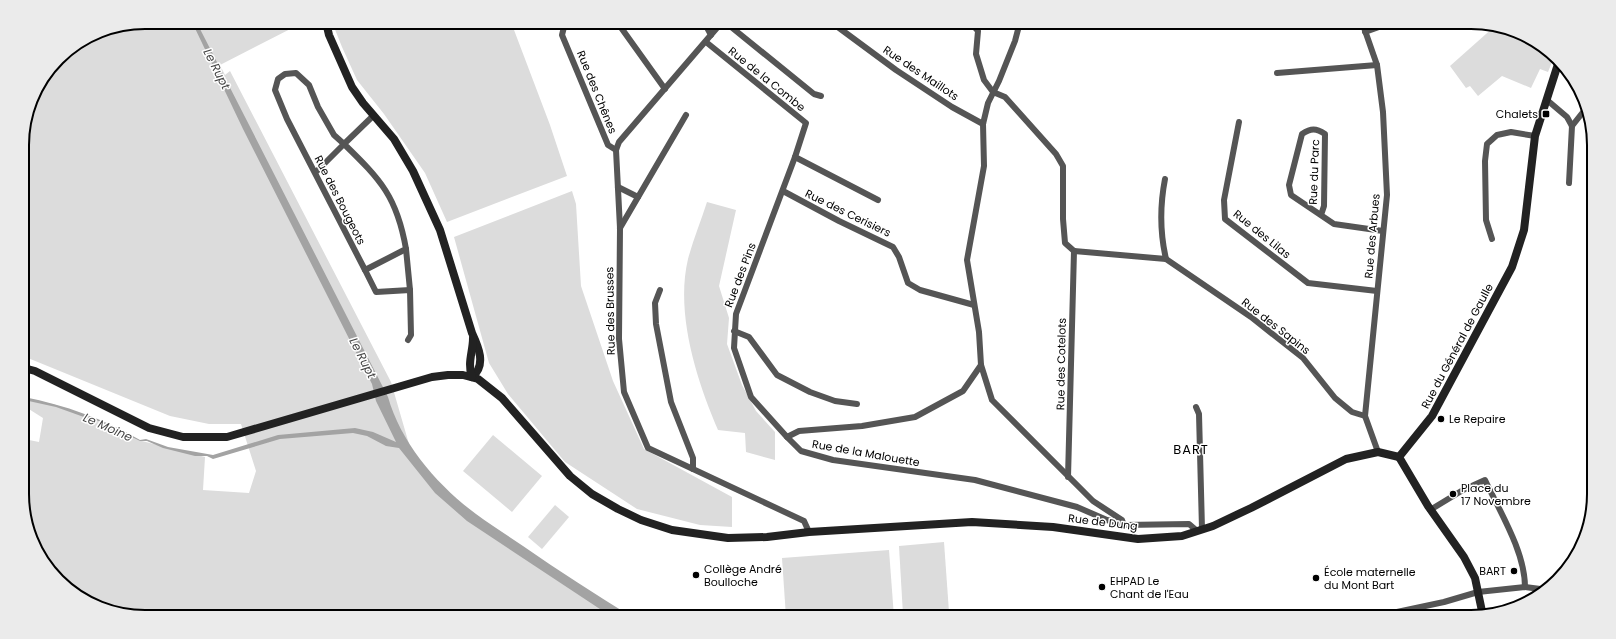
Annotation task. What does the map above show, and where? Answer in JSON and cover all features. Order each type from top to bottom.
[{"type":"main road","points":[[29,370],[149,428],[183,437],[227,437],[442,376],[472,376],[469,370],[473,347],[472,333],[440,230],[401,150],[352,87],[328,29]]},
{"type":"main road","name":"Rue du Général de Gaulle","points":[[1399,457],[1432,416],[1512,267],[1524,230],[1535,136],[1557,68]]},
{"type":"main road","name":"Rue de Dung","points":[[472,376],[502,398],[570,476],[592,494],[618,509],[642,520],[672,530],[728,538],[972,522],[1053,527],[1138,539],[1182,536],[1251,508],[1346,459],[1378,452],[1399,457]]},
{"type":"main road","points":[[1399,457],[1430,510],[1464,557],[1475,578],[1482,610]]},
{"type":"street","name":"Rue des Chênes","points":[[564,29],[562,35],[608,145],[616,150]]},
{"type":"street","points":[[622,29],[665,89]]},
{"type":"street","points":[[708,29],[711,35]]},
{"type":"street","points":[[616,150],[619,142],[717,29]]},
{"type":"street","points":[[733,29],[814,94],[821,96]]},
{"type":"street","name":"Rue des Maillots","points":[[840,29],[896,70],[983,124]]},
{"type":"street","points":[[976,29],[978,31],[976,54],[984,80],[993,92],[1005,97],[1056,154],[1063,166],[1063,219],[1065,243],[1074,251]]},
{"type":"street","points":[[1018,29],[999,81],[988,103],[983,124],[984,166],[967,260],[979,332],[981,366],[992,400],[1068,477],[1093,500],[1122,520],[1124,525]]},
{"type":"street","name":"Rue des Arbues","points":[[1364,29],[1377,65],[1383,112],[1387,195],[1366,416],[1378,452]]},
{"type":"street","points":[[1365,32],[1373,29]]},
{"type":"street","name":"Rue de la Combe","points":[[706,42],[806,123],[795,157]]},
{"type":"street","points":[[1277,73],[1377,65]]},
{"type":"street","name":"Rue des Bougeots","points":[[408,340],[411,335],[410,290],[406,249],[402,224],[389,193],[368,168],[334,135],[318,107],[308,85],[296,73],[285,74],[278,79],[275,90],[287,119],[316,172],[376,292],[410,290]]},
{"type":"street","points":[[1547,100],[1567,117],[1572,126],[1569,183]]},
{"type":"street","points":[[1572,126],[1582,113]]},
{"type":"street","points":[[316,172],[374,115]]},
{"type":"street","points":[[620,228],[686,115]]},
{"type":"street","name":"Rue des Lilas","points":[[1239,122],[1224,200],[1226,219],[1308,283],[1377,291]]},
{"type":"street","name":"Rue du Parc","points":[[1321,215],[1324,206],[1325,134],[1318,129],[1309,129],[1302,134],[1290,185],[1291,195],[1334,224],[1383,231]]},
{"type":"street","points":[[1492,239],[1486,220],[1485,161],[1487,144],[1497,134],[1511,132],[1535,136]]},
{"type":"street","name":"Rue des Brusses","points":[[616,150],[620,228],[619,339],[624,392],[648,448],[804,521],[809,532]]},
{"type":"street","points":[[795,157],[878,200]]},
{"type":"street","name":"Rue des Pins","points":[[787,437],[752,397],[734,348],[734,330],[736,314],[795,157]]},
{"type":"street","points":[[1165,178],[1161,199],[1166,259]]},
{"type":"street","points":[[618,187],[638,197]]},
{"type":"street","name":"Rue des Cerisiers","points":[[783,191],[838,221],[893,247],[899,257],[908,282],[920,290],[974,305]]},
{"type":"street","points":[[365,270],[406,249]]},
{"type":"street","name":"Rue des Sapins","points":[[1074,251],[1166,259],[1251,317],[1303,358],[1335,398],[1352,412],[1366,416]]},
{"type":"street","name":"Rue des Cotelots","points":[[1068,477],[1074,251]]},
{"type":"street","points":[[660,290],[655,303],[656,324],[671,402],[693,458],[693,468]]},
{"type":"street","points":[[734,330],[749,337],[777,375],[810,392],[835,401],[857,404]]},
{"type":"street","name":"Rue de la Malouette","points":[[981,366],[963,391],[915,417],[862,426],[799,431],[787,437],[801,452],[833,460],[975,480],[1077,507],[1107,520],[1124,525],[1189,524],[1199,530]]},
{"type":"street","points":[[1196,407],[1199,414],[1199,530]]},
{"type":"street","points":[[1430,510],[1463,490],[1485,480],[1520,556],[1525,574],[1525,587]]},
{"type":"street","points":[[1406,610],[1444,602],[1478,592],[1525,587],[1538,589]]},
{"type":"shaded area","points":[[145,29],[290,29],[220,65],[225,75],[230,71],[391,382],[411,451],[470,518],[608,610],[145,610],[115,606],[94,598],[69,581],[58,570],[41,545],[35,531],[31,516],[29,494],[29,440],[39,442],[43,418],[29,409],[29,401],[53,404],[89,417],[138,440],[205,457],[203,490],[249,493],[256,471],[241,424],[209,424],[170,416],[29,358],[29,138],[33,115],[41,94],[53,74],[69,58],[81,49],[108,35],[130,30]]},
{"type":"shaded area","points":[[335,29],[514,29],[550,125],[567,176],[447,222],[425,173],[384,114],[357,80]]},
{"type":"shaded area","points":[[1490,31],[1508,35],[1522,41],[1535,49],[1552,63],[1548,72],[1540,69],[1531,88],[1502,76],[1478,96],[1470,86],[1466,88],[1450,66]]},
{"type":"shaded area","points":[[572,191],[576,204],[581,286],[613,381],[644,449],[732,497],[732,527],[700,525],[637,509],[565,462],[508,394],[489,363],[454,237]]},
{"type":"shaded area","points":[[707,202],[736,210],[719,286],[729,318],[727,344],[742,385],[756,411],[775,432],[775,460],[746,452],[745,433],[718,430],[710,411],[690,347],[684,302],[685,280],[688,259]]},
{"type":"shaded area","points":[[493,435],[542,476],[512,512],[463,471]]},
{"type":"shaded area","points":[[555,505],[569,517],[542,549],[528,537]]},
{"type":"shaded area","points":[[944,542],[949,610],[903,610],[899,546]]},
{"type":"shaded area","points":[[889,550],[893,610],[786,610],[782,558]]},
{"type":"water","name":"Le Rupt","points":[[195,29],[200,29],[388,397],[394,414],[411,447],[434,476],[462,503],[476,514],[621,610],[601,610],[467,521],[435,493],[399,448],[386,446],[367,436],[353,433],[280,439],[213,459],[207,456],[195,456],[163,448],[147,441],[140,441],[96,420],[95,421],[56,407],[29,401],[29,398],[39,400],[84,414],[126,432],[140,440],[146,439],[168,447],[213,455],[278,435],[355,428],[373,432],[396,442],[376,401],[372,384],[243,129]]},
{"type":"place","name":"Chalets","points":[[1546,114]]},
{"type":"place","name":"Le Repaire","points":[[1441,419]]},
{"type":"place","name":"Place du 17 Novembre","points":[[1453,494]]},
{"type":"place","name":"BART","points":[[1514,571]]},
{"type":"place","name":"Collège André Boulloche","points":[[696,575]]},
{"type":"place","name":"École maternelle du Mont Bart","points":[[1316,578]]},
{"type":"place","name":"EHPAD Le Chant de l'Eau","points":[[1102,587]]},
{"type":"district","name":"BART","points":[[1191,449]]},
{"type":"water label","name":"Le Moine","points":[[108,427]]}]
